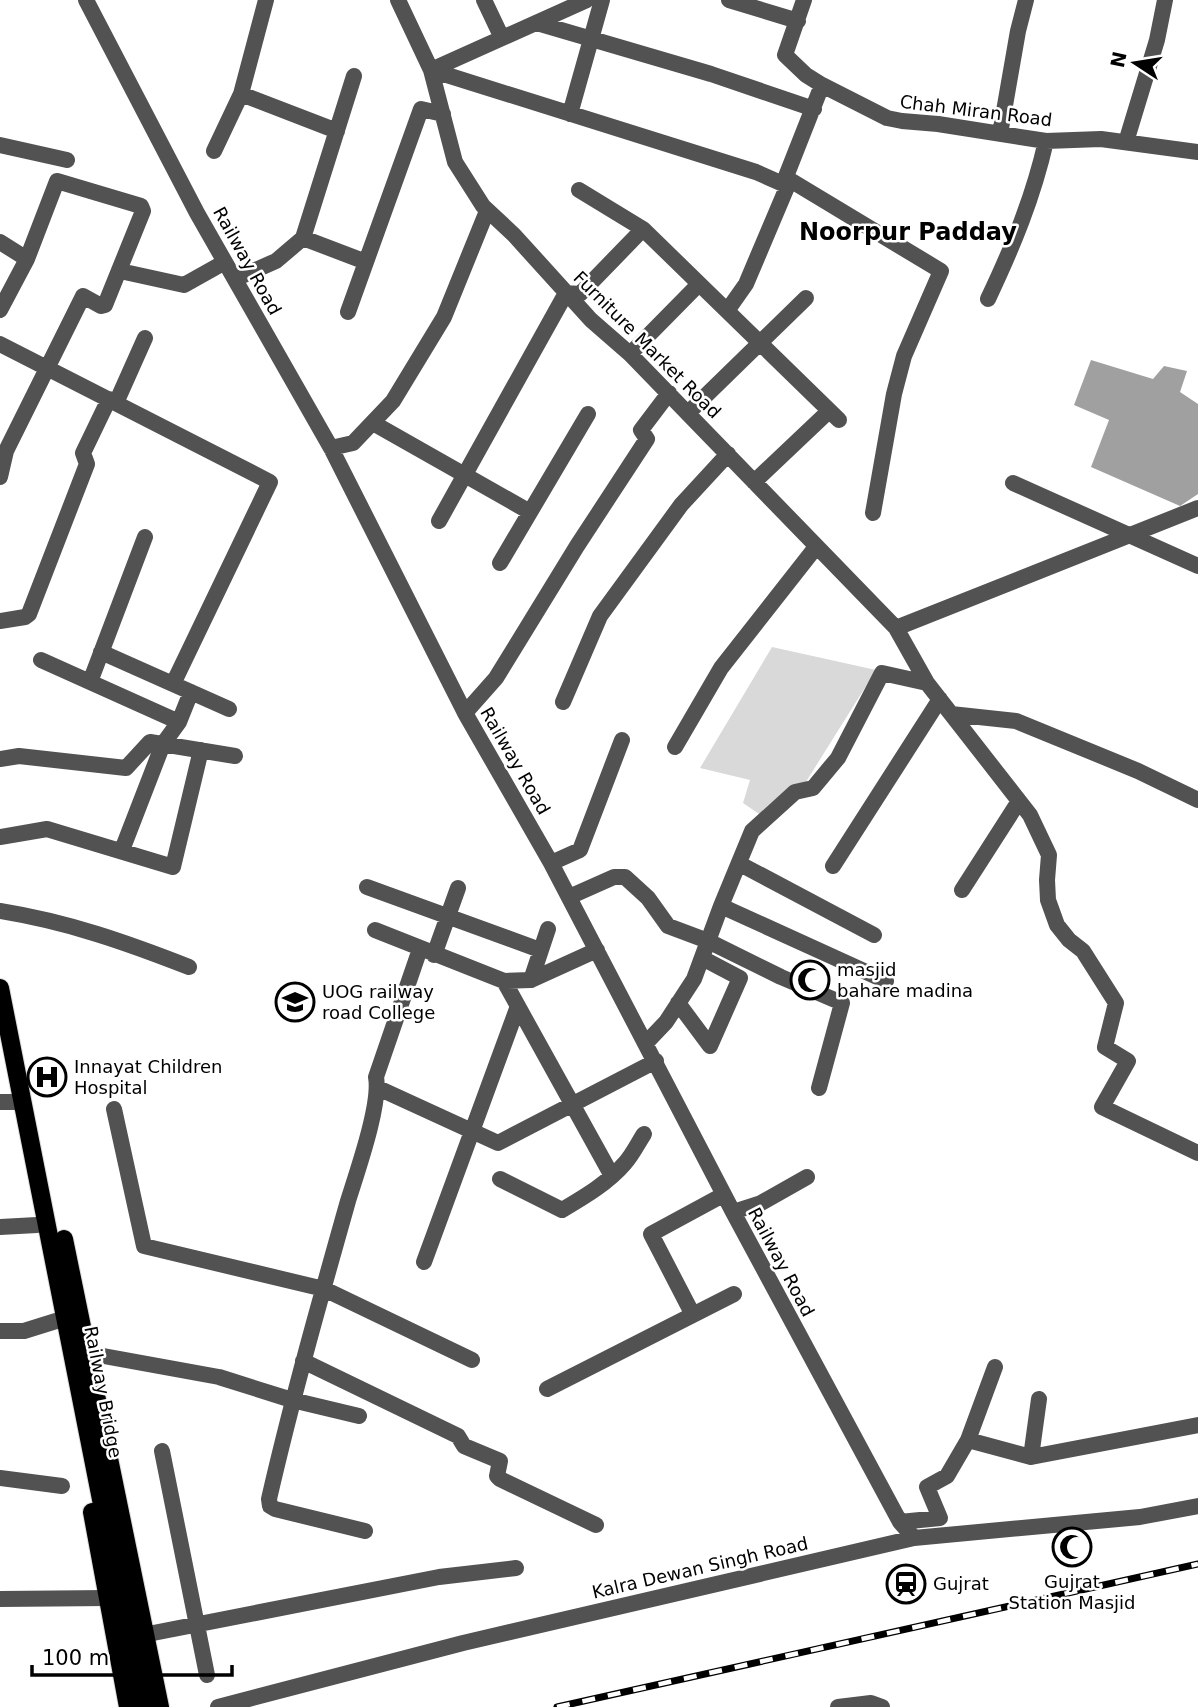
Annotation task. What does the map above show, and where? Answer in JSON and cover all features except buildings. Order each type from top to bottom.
[{"type":"main road","points":[[1,997],[12,1097],[128,1707]]},
{"type":"main road","points":[[12,1097],[31,1100],[38,1120],[160,1707]]},
{"type":"main road","name":"Railway Bridge","points":[[12,1097],[142,1707]]},
{"type":"street","name":"Railway Road","points":[[86,0],[225,262],[331,448],[465,713],[551,863],[656,1061],[723,1195],[900,1522],[914,1538]]},
{"type":"street","points":[[214,150],[241,94],[266,0]]},
{"type":"street","name":"Furniture Market Road","points":[[398,0],[431,70],[455,162],[482,206],[514,235],[591,320],[669,393],[895,628],[927,683],[1030,815],[1049,855],[1048,900],[1057,925],[1069,940],[1083,951],[1116,1003],[1105,1047],[1128,1062],[1102,1107],[1198,1153]]},
{"type":"street","points":[[484,0],[502,38]]},
{"type":"street","points":[[570,114],[602,0]]},
{"type":"street","points":[[729,0],[797,21],[804,0]]},
{"type":"street","points":[[1000,134],[1026,0]]},
{"type":"street","points":[[1126,142],[1157,40],[1165,0]]},
{"type":"street","points":[[431,70],[537,23],[576,2]]},
{"type":"street","name":"Chah Miran Road","points":[[797,21],[785,55],[806,75],[822,85],[887,118],[1046,141],[1101,139],[1198,152]]},
{"type":"street","points":[[537,23],[593,38],[814,109]]},
{"type":"street","points":[[431,70],[787,182],[941,271],[904,356],[894,394],[873,513]]},
{"type":"street","points":[[235,279],[276,261],[303,238],[355,76]]},
{"type":"street","points":[[727,311],[746,284],[822,85]]},
{"type":"street","points":[[241,94],[337,131]]},
{"type":"street","points":[[348,312],[421,109],[443,114]]},
{"type":"street","points":[[988,299],[1017,236],[1037,178],[1046,141]]},
{"type":"street","points":[[0,145],[66,160]]},
{"type":"street","points":[[0,310],[27,259],[57,181],[141,205],[143,211],[103,307],[83,296],[6,451],[0,477]]},
{"type":"street","points":[[579,190],[643,229],[834,415],[754,482]]},
{"type":"street","points":[[331,448],[353,443],[393,401],[444,317],[488,211]]},
{"type":"street","points":[[439,521],[566,293],[580,293],[643,229]]},
{"type":"street","points":[[303,238],[366,262]]},
{"type":"street","points":[[0,242],[27,259]]},
{"type":"street","points":[[120,271],[184,285],[225,262]]},
{"type":"street","points":[[630,354],[699,284]]},
{"type":"street","points":[[688,413],[806,298]]},
{"type":"street","points":[[0,621],[29,614],[87,464],[83,453],[145,338]]},
{"type":"street","points":[[0,344],[270,482],[173,684]]},
{"type":"street","points":[[465,713],[503,668],[577,546],[647,439],[641,430],[669,393]]},
{"type":"street","points":[[500,563],[588,414]]},
{"type":"street","points":[[373,423],[530,512]]},
{"type":"street","points":[[563,702],[600,616],[681,505],[728,454]]},
{"type":"street","points":[[1013,483],[1198,566]]},
{"type":"street","points":[[895,628],[1198,508]]},
{"type":"street","points":[[90,682],[145,537]]},
{"type":"street","points":[[676,747],[721,668],[816,547]]},
{"type":"street","points":[[101,652],[229,709]]},
{"type":"street","points":[[41,660],[179,722]]},
{"type":"street","points":[[646,1043],[666,1022],[694,979],[752,831],[795,792],[813,788],[838,758],[882,673],[927,683]]},
{"type":"street","points":[[122,850],[163,744],[179,722],[191,692]]},
{"type":"street","points":[[833,866],[940,699]]},
{"type":"street","points":[[951,714],[1016,721],[1138,771],[1198,800]]},
{"type":"street","points":[[551,863],[580,850],[622,740]]},
{"type":"street","points":[[0,759],[19,756],[123,769],[128,768],[150,742],[234,756]]},
{"type":"street","points":[[0,837],[47,829],[173,867],[201,750]]},
{"type":"street","points":[[962,890],[1019,801]]},
{"type":"street","points":[[740,863],[874,935]]},
{"type":"street","points":[[569,897],[614,877],[625,877],[648,898],[668,926],[842,1003],[819,1088]]},
{"type":"street","points":[[368,887],[540,950]]},
{"type":"street","points":[[365,1531],[275,1510],[268,1499],[292,1400],[378,1088],[376,1077],[427,952],[448,916],[458,888]]},
{"type":"street","points":[[721,906],[886,981]]},
{"type":"street","points":[[0,911],[40,917],[103,934],[189,967]]},
{"type":"street","points":[[531,980],[548,929]]},
{"type":"street","points":[[375,930],[504,981],[531,980],[597,950]]},
{"type":"street","points":[[678,1003],[710,1046],[740,978],[702,958]]},
{"type":"street","points":[[504,981],[611,1176]]},
{"type":"street","points":[[424,1262],[518,1006]]},
{"type":"street","points":[[378,1088],[498,1143],[656,1061]]},
{"type":"street","points":[[114,1109],[144,1246],[324,1289],[472,1360]]},
{"type":"street","points":[[500,1179],[562,1210],[586,1196],[611,1176],[626,1162],[644,1134]]},
{"type":"street","points":[[733,1212],[761,1203],[807,1178]]},
{"type":"street","points":[[693,1315],[651,1234],[723,1195]]},
{"type":"street","points":[[0,1227],[37,1226]]},
{"type":"street","points":[[547,1389],[734,1294]]},
{"type":"street","points":[[0,1331],[24,1331],[56,1321]]},
{"type":"street","points":[[87,1353],[219,1377],[292,1400],[359,1416]]},
{"type":"street","points":[[303,1361],[458,1436],[464,1446],[500,1461],[497,1476],[500,1479],[596,1525]]},
{"type":"street","points":[[900,1522],[940,1518],[927,1487],[947,1476],[968,1440],[995,1367]]},
{"type":"street","points":[[1031,1457],[1039,1399]]},
{"type":"street","points":[[968,1440],[1031,1457],[1198,1426]]},
{"type":"street","points":[[162,1451],[207,1675]]},
{"type":"street","points":[[0,1478],[62,1486]]},
{"type":"street","name":"Kalra Dewan Singh Road","points":[[218,1707],[463,1643],[914,1538],[1140,1517],[1198,1506]]},
{"type":"street","points":[[144,1635],[439,1577],[516,1568]]},
{"type":"street","points":[[0,1599],[108,1598]]},
{"type":"street","points":[[838,1707],[883,1704]]},
{"type":"shaded area","points":[[1091,360],[1153,379],[1164,366],[1187,371],[1180,392],[1198,404],[1198,494],[1180,506],[1091,467],[1109,420],[1074,405]]},
{"type":"shaded area","points":[[772,647],[876,670],[804,785],[759,814],[743,803],[750,780],[700,768]]},
{"type":"railway","points":[[557,1707],[1198,1564]]},
{"type":"place","name":"masjid bahare madina","points":[[810,980]]},
{"type":"place","name":"UOG railway road College","points":[[295,1002]]},
{"type":"place","name":"Innayat Children Hospital","points":[[47,1077]]},
{"type":"place","name":"Gujrat Station Masjid","points":[[1072,1547]]},
{"type":"place","name":"Gujrat","points":[[906,1584]]},
{"type":"district","name":"Noorpur Padday","points":[[908,232]]}]
